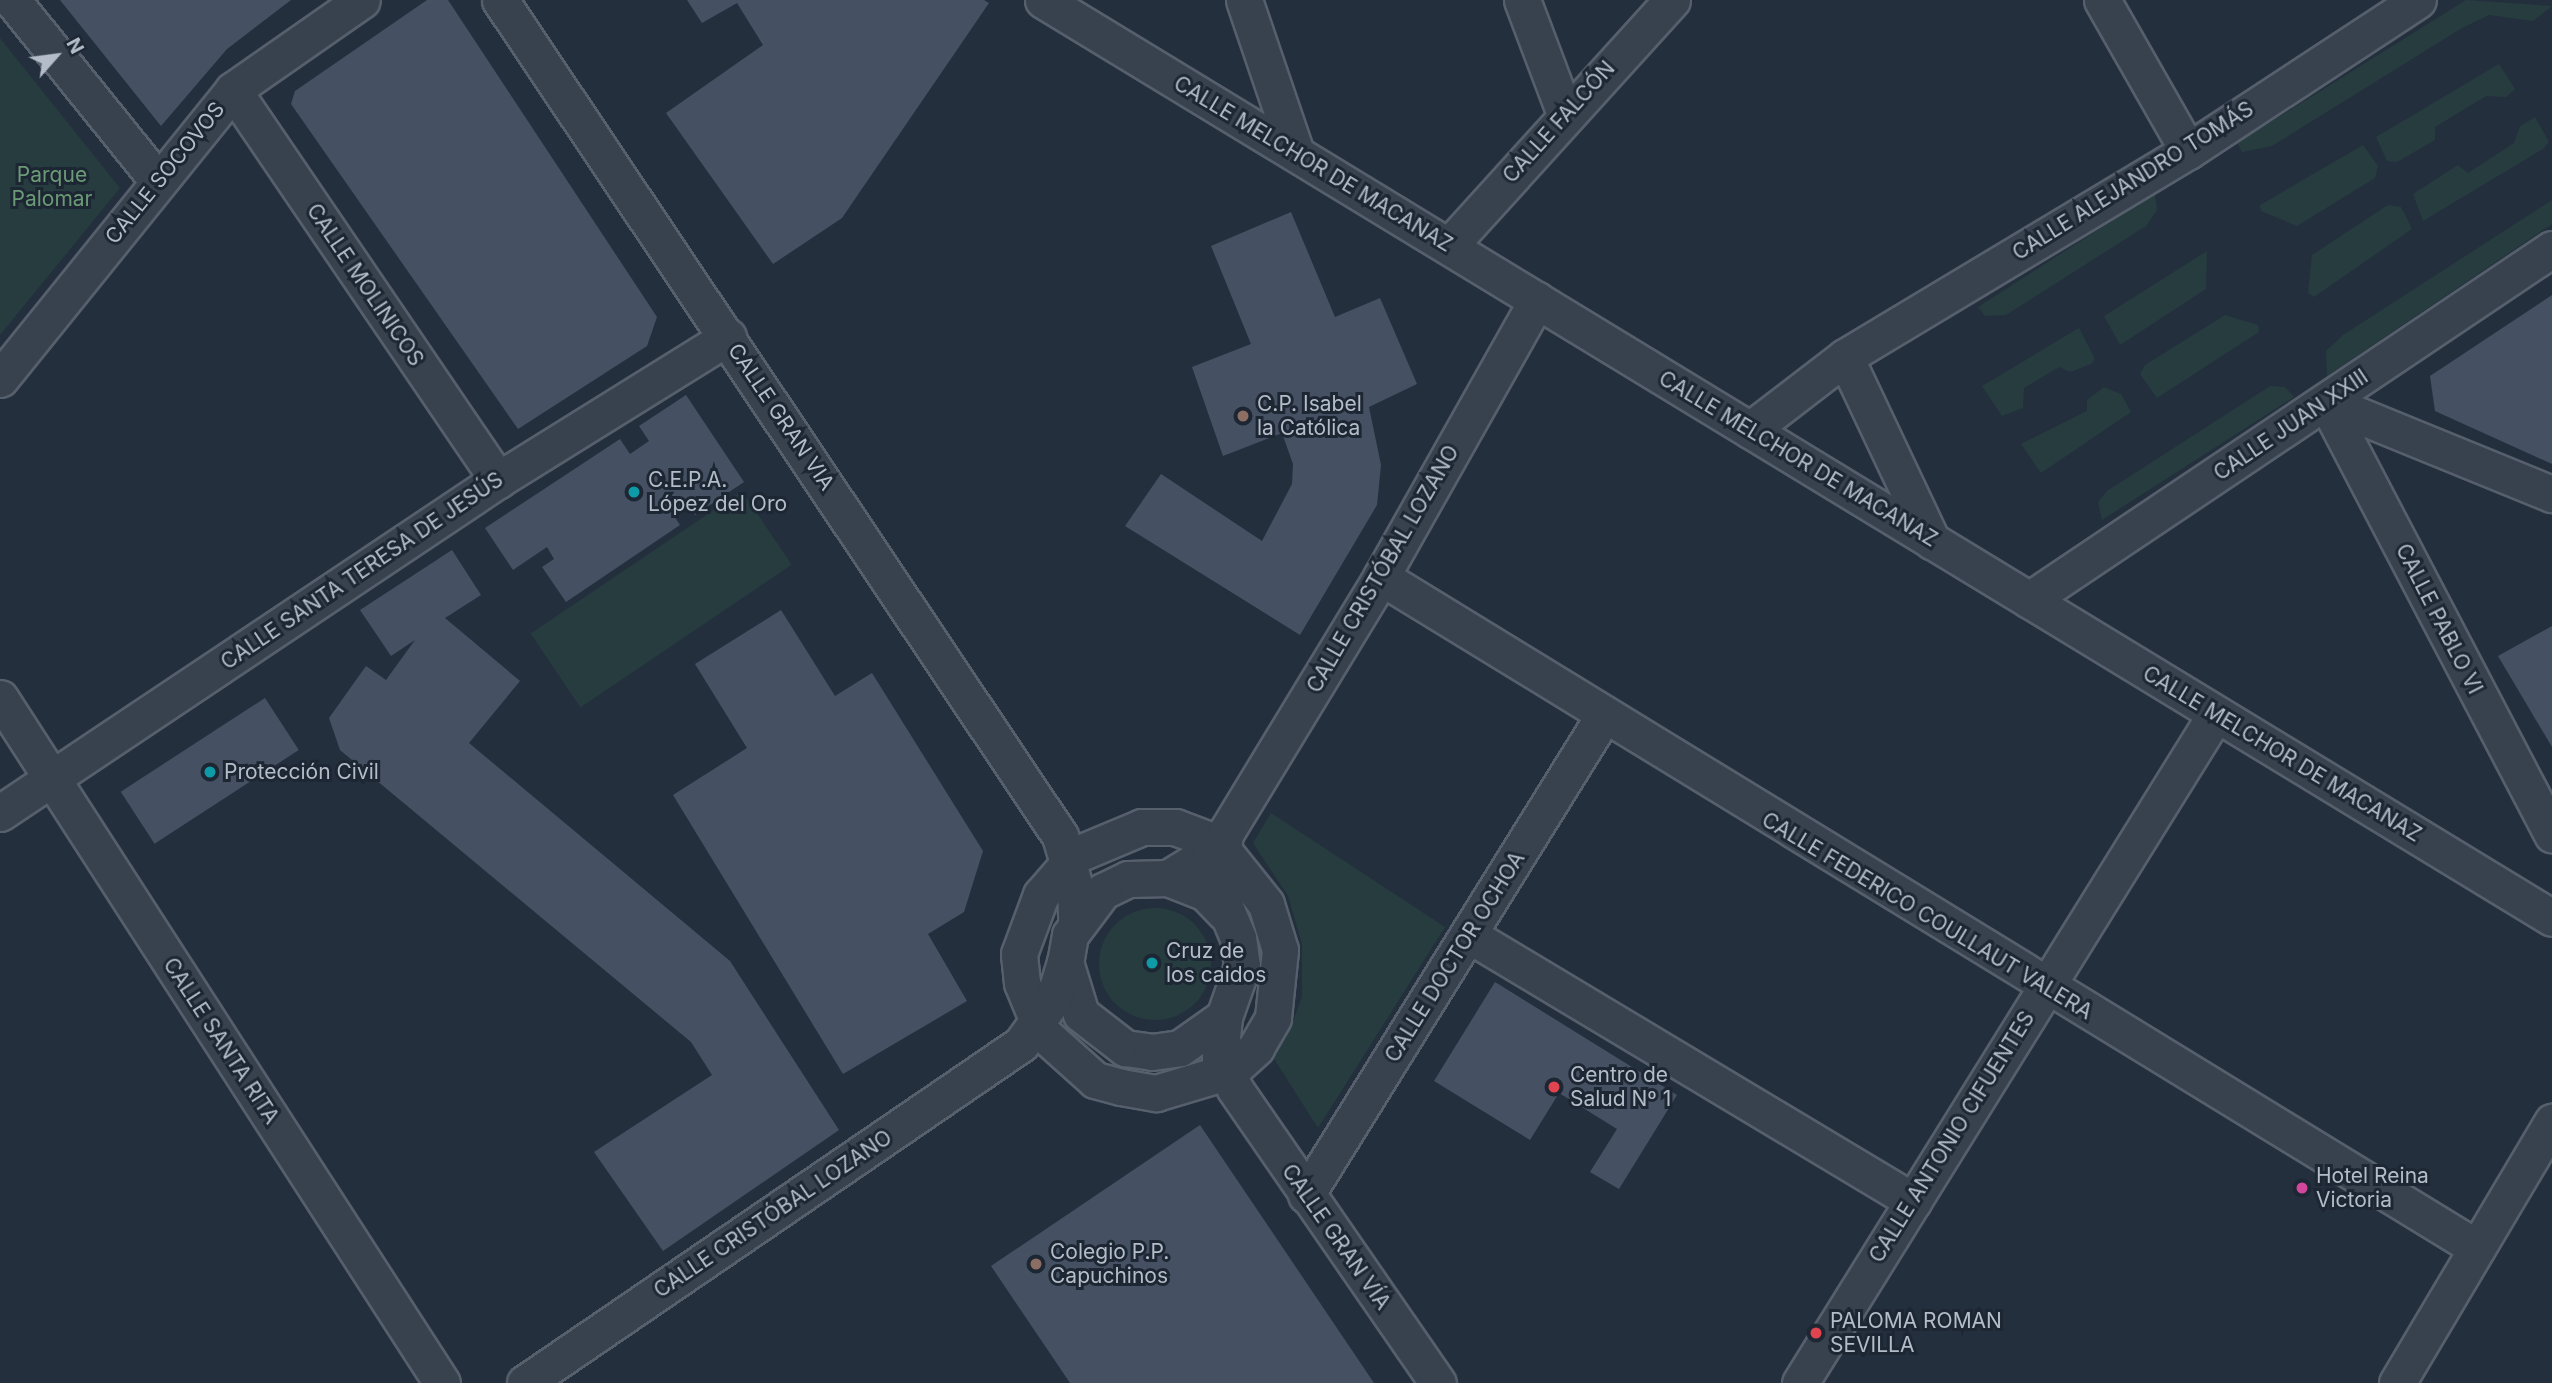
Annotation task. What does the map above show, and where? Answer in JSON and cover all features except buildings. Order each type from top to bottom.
[{"type":"street","points":[[12,0],[158,181]]},
{"type":"street","name":"CALLE SOCOVOS","points":[[0,379],[233,90],[362,0]]},
{"type":"street","name":"CALLE GRAN VIA","points":[[500,0],[1070,851]]},
{"type":"street","name":"CALLE MELCHOR DE MACANAZ","points":[[1043,0],[1080,13],[1296,153],[2552,918]]},
{"type":"street","points":[[1244,0],[1296,153]]},
{"type":"street","points":[[1522,0],[1565,114]]},
{"type":"street","name":"CALLE FALCÓN","points":[[1449,246],[1565,114],[1672,0]]},
{"type":"street","points":[[2102,0],[2188,151]]},
{"type":"street","name":"CALLE ALEJANDRO TOMÁS","points":[[1750,430],[1845,357],[2188,151],[2418,0]]},
{"type":"street","name":"CALLE MOLINICOS","points":[[233,90],[498,480]]},
{"type":"street","name":"CALLE JUAN XXIII","points":[[2029,600],[2552,249]]},
{"type":"street","name":"CALLE CRISTÓBAL LOZANO","points":[[1222,842],[1381,577],[1537,300]]},
{"type":"street","name":"CALLE SANTA TERESA DE JESÚS","points":[[0,813],[498,480],[728,337]]},
{"type":"street","points":[[1845,357],[1932,541]]},
{"type":"street","points":[[2326,402],[2552,494]]},
{"type":"street","name":"CALLE PABLO VI","points":[[2326,402],[2552,835]]},
{"type":"street","name":"CALLE FEDERICO COULLAUT VALERA","points":[[1381,577],[1603,718],[2477,1248]]},
{"type":"street","name":"CALLE SANTA RITA","points":[[0,698],[442,1383]]},
{"type":"street","name":"CALLE ANTONIO CIFUENTES","points":[[1807,1381],[1913,1200],[2216,714]]},
{"type":"street","name":"CALLE DOCTOR OCHOA","points":[[1306,1195],[1603,718]]},
{"type":"street","points":[[1142,827],[1175,827],[1222,842],[1266,904],[1280,950],[1273,1018],[1256,1048],[1226,1079],[1156,1093],[1095,1080],[1035,1035],[1022,983],[1019,954],[1041,895],[1070,851],[1142,827]]},
{"type":"street","points":[[1168,878],[1222,842]]},
{"type":"street","points":[[1222,842],[1218,890],[1242,966],[1218,1041],[1226,1079]]},
{"type":"street","points":[[1070,851],[1128,879]]},
{"type":"street","points":[[1035,1035],[1065,962],[1076,923],[1070,851]]},
{"type":"street","points":[[1076,923],[1103,891],[1128,879],[1168,878],[1206,893],[1225,913]]},
{"type":"street","points":[[1469,935],[1913,1200]]},
{"type":"street","points":[[1065,962],[1081,1014],[1100,1034]]},
{"type":"street","points":[[1169,1050],[1204,1036],[1224,1017]]},
{"type":"street","points":[[1035,1035],[1073,1027],[1100,1034],[1125,1048],[1169,1050],[1226,1079]]},
{"type":"street","name":"CALLE CRISTÓBAL LOZANO","points":[[526,1383],[1035,1035]]},
{"type":"street","name":"CALLE GRAN VÍA","points":[[1226,1079],[1438,1383]]},
{"type":"street","points":[[2397,1383],[2552,1122]]},
{"type":"green space","points":[[2466,0],[2552,6],[2533,21],[2489,15],[2462,28],[2272,146],[2242,152],[2237,143]]},
{"type":"green space","name":"Parque Palomar","points":[[0,38],[120,188],[0,335]]},
{"type":"green space","points":[[2499,64],[2515,89],[2506,97],[2486,96],[2435,127],[2435,140],[2397,162],[2387,161],[2376,137]]},
{"type":"green space","points":[[2535,117],[2549,142],[2543,149],[2423,221],[2413,194],[2458,165],[2468,173],[2514,143],[2520,126]]},
{"type":"green space","points":[[2363,145],[2378,166],[2375,178],[2297,226],[2261,211],[2260,205]]},
{"type":"green space","points":[[2155,193],[2157,210],[2146,226],[2006,315],[1985,316],[1978,307]]},
{"type":"green space","points":[[2552,200],[2552,224],[2327,376],[2326,351],[2343,335]]},
{"type":"green space","points":[[2388,205],[2401,207],[2412,229],[2314,297],[2308,293],[2312,255]]},
{"type":"green space","points":[[2207,251],[2206,289],[2120,345],[2104,316]]},
{"type":"green space","points":[[2225,315],[2258,325],[2259,332],[2157,398],[2140,374],[2145,365]]},
{"type":"green space","points":[[2079,328],[2095,359],[2091,364],[2070,372],[2059,367],[2024,388],[2023,408],[2002,416],[1982,386]]},
{"type":"green space","points":[[2270,386],[2285,387],[2294,397],[2102,520],[2098,502],[2107,491]]},
{"type":"green space","points":[[2104,387],[2121,394],[2131,412],[2041,473],[2021,444],[2087,411],[2087,400]]},
{"type":"green space","points":[[742,491],[792,565],[580,707],[531,634]]},
{"type":"green space","points":[[1271,813],[1445,927],[1318,1128],[1271,1054],[1289,1032],[1302,997],[1302,944],[1288,896],[1253,843]]},
{"type":"green space","points":[[1155,908],[1176,913],[1194,925],[1206,943],[1211,964],[1206,985],[1194,1003],[1176,1015],[1155,1020],[1134,1015],[1116,1003],[1104,985],[1099,964],[1104,943],[1116,925],[1134,913]]},
{"type":"place","name":"C.P. Isabel la Católica","points":[[1243,416]]},
{"type":"place","name":"C.E.P.A. López del Oro","points":[[634,492]]},
{"type":"place","name":"Protección Civil","points":[[210,772]]},
{"type":"place","name":"Cruz de los caidos","points":[[1152,963]]},
{"type":"place","name":"Centro de Salud Nº 1","points":[[1554,1087]]},
{"type":"place","name":"Hotel Reina Victoria","points":[[2302,1188]]},
{"type":"place","name":"Colegio P.P. Capuchinos","points":[[1036,1264]]},
{"type":"place","name":"PALOMA ROMAN SEVILLA","points":[[1816,1333]]}]
